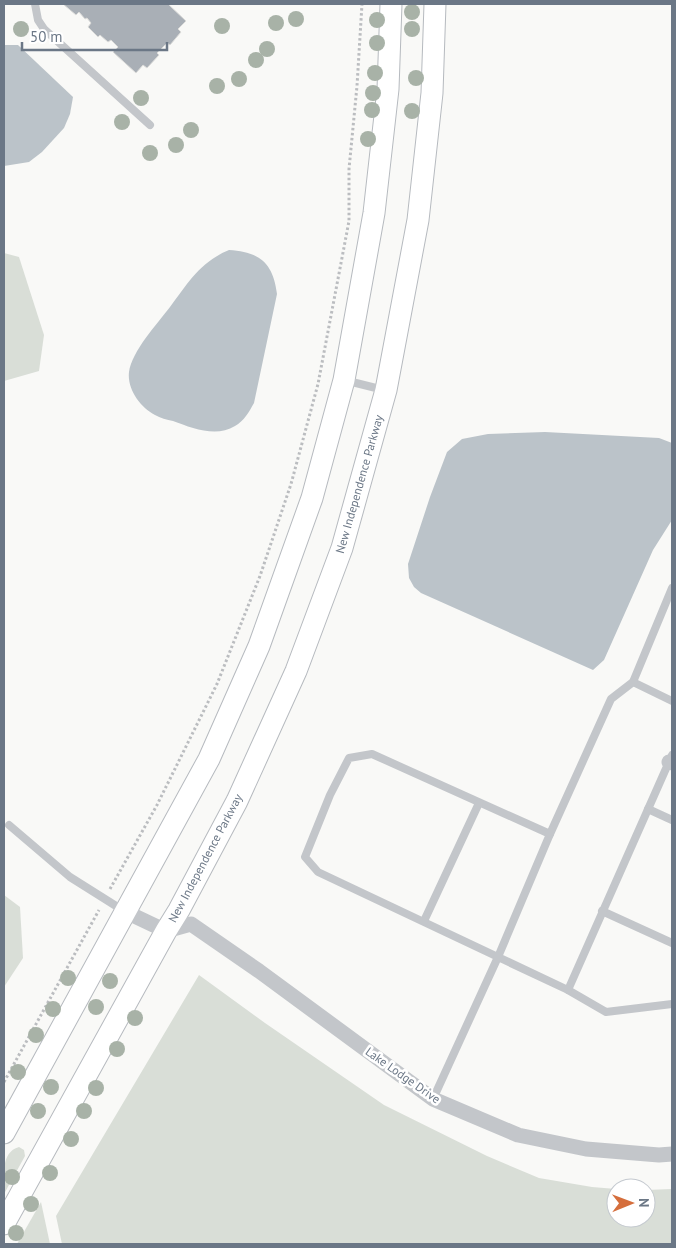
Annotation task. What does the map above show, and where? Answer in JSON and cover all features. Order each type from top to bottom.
[{"type":"street","points":[[4,1133],[209,759],[259,646],[312,498],[344,380],[374,213],[388,89],[391,4]]},
{"type":"street","name":"New Independence Parkway","points":[[4,1224],[179,910],[237,801],[296,671],[342,548],[386,390],[418,220],[432,93],[435,4]]},
{"type":"street","name":"New Independence Parkway","points":[[126,912],[166,931]]},
{"type":"street","name":"Lake Lodge Drive","points":[[166,931],[191,924],[259,971],[433,1099],[518,1135],[586,1149],[659,1155],[672,1154]]},
{"type":"lane","points":[[35,4],[38,20],[44,29],[150,125]]},
{"type":"lane","points":[[344,380],[386,390]]},
{"type":"lane","points":[[433,1099],[498,957],[550,834],[611,699],[633,682],[672,588]]},
{"type":"lane","points":[[633,682],[672,701]]},
{"type":"lane","points":[[550,834],[372,754],[350,758],[330,795],[305,857],[318,872],[568,990],[606,1012],[672,1004]]},
{"type":"lane","points":[[568,990],[671,760]]},
{"type":"lane","points":[[424,921],[479,803]]},
{"type":"lane","points":[[648,809],[672,820]]},
{"type":"lane","points":[[9,825],[70,876],[126,912]]},
{"type":"lane","points":[[602,911],[672,943]]},
{"type":"path","points":[[4,1082],[157,805],[217,684],[260,576],[291,484],[318,384],[349,221],[349,169],[362,4]]},
{"type":"shaded area","points":[[4,45],[18,45],[73,97],[70,114],[64,128],[42,152],[29,162],[4,166]]},
{"type":"shaded area","points":[[229,250],[249,253],[263,261],[272,274],[277,294],[254,403],[244,419],[238,424],[228,430],[212,432],[161,418],[149,412],[132,391],[129,372],[140,347],[195,274],[210,261]]},
{"type":"shaded area","points":[[4,253],[19,257],[44,335],[39,371],[4,381]]},
{"type":"shaded area","points":[[545,432],[659,438],[672,443],[672,520],[653,550],[604,660],[593,670],[421,593],[414,587],[409,578],[408,564],[447,452],[462,439],[488,434]]},
{"type":"shaded area","points":[[4,895],[20,907],[23,958],[4,987]]},
{"type":"shaded area","points":[[199,975],[384,1105],[487,1156],[539,1178],[606,1188],[606,1228],[656,1228],[656,1190],[672,1189],[672,1244],[62,1244],[56,1216]]},
{"type":"shaded area","points":[[19,1147],[24,1150],[25,1156],[4,1194],[4,1167],[6,1160],[13,1150]]},
{"type":"shaded area","points":[[41,1202],[50,1244],[17,1244]]},
{"type":"building","points":[[63,4],[168,4],[186,21],[178,29],[181,32],[170,45],[167,43],[157,53],[159,55],[147,68],[143,65],[136,73],[113,52],[118,47],[111,40],[108,42],[100,35],[98,37],[88,27],[91,23],[87,18],[85,19],[79,12],[76,15]]}]
